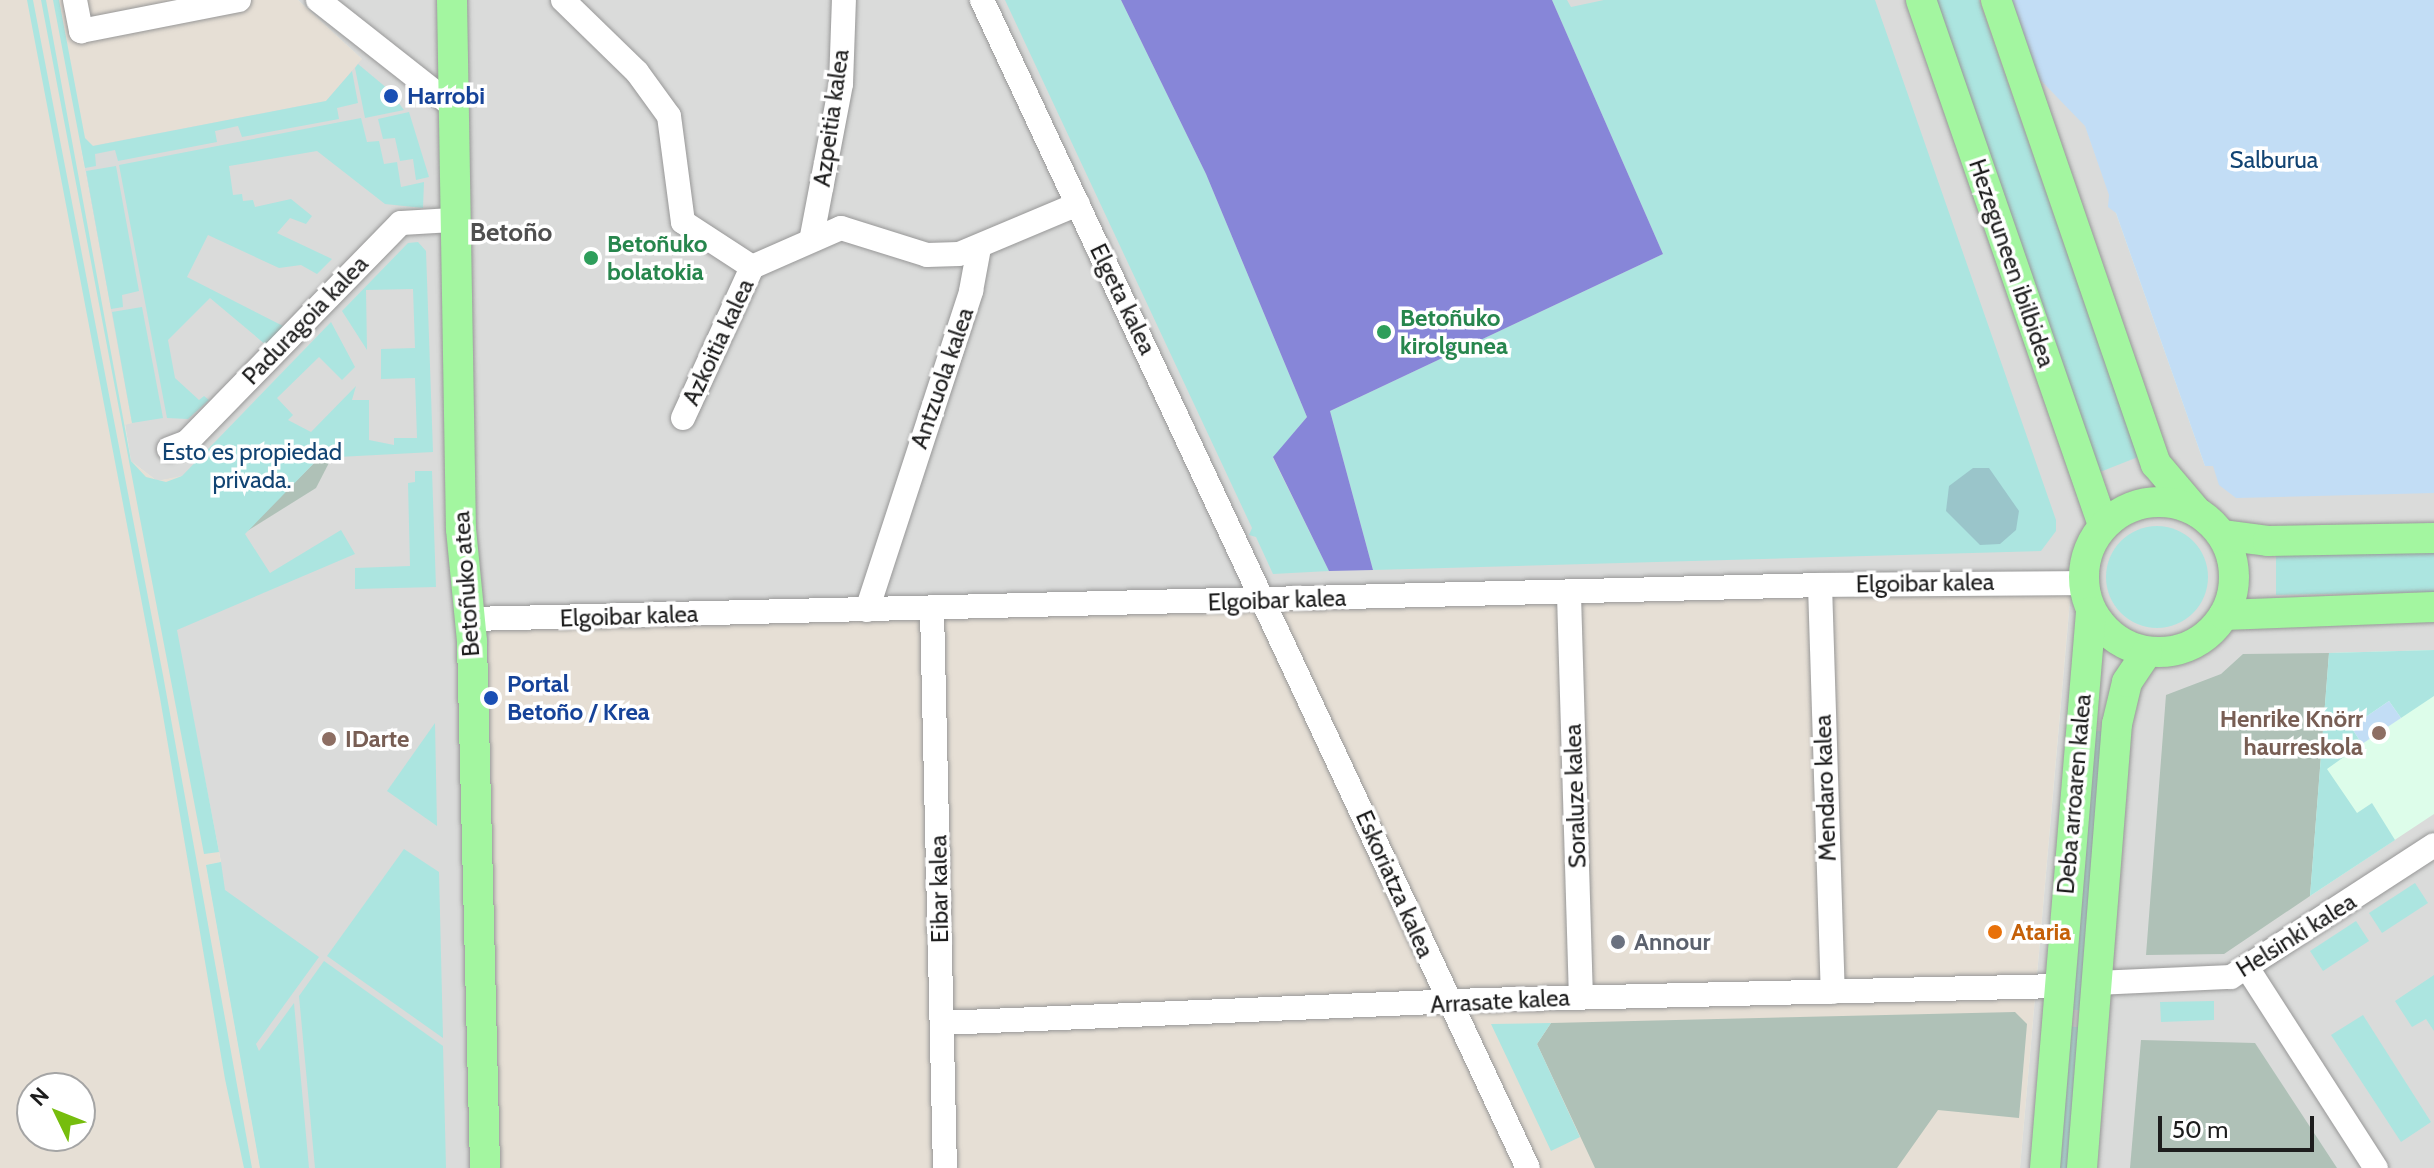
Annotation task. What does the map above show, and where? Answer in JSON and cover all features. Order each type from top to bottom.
[{"type":"main road","name":"Betoñuko atea","points":[[452,0],[450,104],[461,529],[471,619],[485,1168]]},
{"type":"main road","name":"Hezeguneen ibilbidea","points":[[1921,0],[2103,525]]},
{"type":"main road","points":[[1996,0],[2156,464],[2196,511],[2222,535],[2234,575],[2224,615],[2204,637],[2177,651],[2147,652],[2105,631],[2087,597],[2087,552],[2103,525],[2137,504],[2157,501],[2196,511]]},
{"type":"main road","points":[[2222,535],[2268,541],[2434,538]]},
{"type":"main road","name":"Deba arroaren kalea","points":[[2045,1168],[2087,597]]},
{"type":"main road","points":[[2224,615],[2434,607]]},
{"type":"main road","name":"Deba arroaren kalea","points":[[2082,1168],[2117,724],[2127,682],[2147,652]]},
{"type":"street","points":[[75,0],[81,31],[239,0]]},
{"type":"street","points":[[318,0],[450,104]]},
{"type":"street","points":[[563,0],[637,72],[669,116],[683,222],[752,267]]},
{"type":"street","name":"Azpeitia kalea","points":[[812,236],[841,84],[844,0]]},
{"type":"street","name":"Elgeta kalea","points":[[982,0],[1265,598]]},
{"type":"street","points":[[979,248],[1078,204]]},
{"type":"street","name":"Paduragoia kalea","points":[[169,449],[187,442],[401,223],[453,220]]},
{"type":"street","name":"Azkoitia kalea","points":[[683,418],[752,267],[812,236],[841,228],[927,255],[979,248]]},
{"type":"street","name":"Antzuola kalea","points":[[867,610],[971,291],[979,248]]},
{"type":"street","name":"Elgoibar kalea","points":[[471,619],[932,610],[1265,598],[1569,595],[1820,585],[2087,597]]},
{"type":"street","name":"Mendaro kalea","points":[[1820,585],[1833,992]]},
{"type":"street","name":"Soraluze kalea","points":[[1569,595],[1581,997]]},
{"type":"street","name":"Eskoriatza kalea","points":[[1265,598],[1449,1003],[1528,1168]]},
{"type":"street","name":"Eibar kalea","points":[[932,610],[945,1168]]},
{"type":"street","name":"Helsinki kalea","points":[[2097,983],[2220,978],[2248,969],[2434,845]]},
{"type":"street","points":[[2248,969],[2376,1168]]},
{"type":"street","name":"Arrasate kalea","points":[[942,1023],[1581,997],[2059,986]]},
{"type":"shaded area","points":[[0,0],[298,0],[362,59],[326,101],[81,148],[132,423],[125,425],[131,461],[157,481],[181,476],[163,564],[221,862],[206,865],[260,1168],[0,1168]]},
{"type":"shaded area","points":[[298,0],[2041,0],[2205,466],[2434,463],[2434,1168],[2020,1168],[2072,578],[492,619],[488,650],[500,1168],[260,1168],[206,865],[221,862],[163,564],[180,477],[157,481],[131,461],[125,424],[131,423],[81,148],[362,59]]},
{"type":"shaded area","name":"Betoñuko kirolgunea","points":[[1121,0],[1552,0],[1663,254],[1330,411],[1373,570],[1329,571],[1273,457],[1307,417],[1206,174]]},
{"type":"shaded area","points":[[332,457],[316,488],[244,533],[319,458]]},
{"type":"shaded area","points":[[1973,468],[1989,468],[2019,511],[2016,530],[2000,544],[1980,545],[1946,511],[1949,486]]},
{"type":"shaded area","points":[[2072,577],[2020,1168],[500,1168],[488,650],[492,619]]},
{"type":"shaded area","name":"Henrike Knörr haurreskola","points":[[2434,650],[2434,814],[2310,896],[2329,653]]},
{"type":"shaded area","points":[[2329,653],[2310,896],[2224,954],[2146,955],[2166,695],[2221,674],[2243,654]]},
{"type":"shaded area","points":[[2015,1012],[2027,1024],[2019,1118],[1938,1110],[1897,1168],[1595,1168],[1537,1044],[1551,1023]]},
{"type":"shaded area","points":[[2141,1040],[2255,1043],[2337,1168],[2130,1168]]},
{"type":"green space","points":[[27,0],[33,0],[163,675],[252,1168],[244,1168],[225,1079],[160,698]]},
{"type":"green space","name":"Esto es propiedad privada.","points":[[41,0],[46,0],[131,461],[146,477],[166,482],[182,476],[331,322],[355,367],[342,380],[319,357],[277,398],[293,415],[288,420],[311,432],[356,386],[352,400],[369,400],[369,440],[394,445],[394,438],[417,438],[415,378],[381,379],[381,349],[415,348],[413,289],[366,290],[367,350],[342,311],[408,243],[418,242],[426,251],[433,452],[319,458],[245,534],[270,573],[341,530],[355,554],[177,630],[219,852],[204,854]]},
{"type":"green space","points":[[53,0],[59,0],[85,138],[93,146],[326,101],[352,71],[358,103],[337,108],[339,119],[242,137],[238,126],[215,131],[217,142],[118,161],[115,150],[95,154],[96,166],[85,168]]},
{"type":"green space","points":[[1005,0],[1121,0],[1206,174],[1307,417],[1273,458],[1329,571],[1273,574],[1256,537],[1249,535],[1252,528]]},
{"type":"green space","points":[[1552,0],[1567,0],[1571,7],[1604,0],[1875,0],[2056,520],[2056,531],[2041,551],[1373,570],[1330,411],[1663,254]]},
{"type":"green space","points":[[1936,0],[1979,0],[2138,457],[2100,472]]},
{"type":"green space","name":"Salburua","points":[[1998,0],[2434,0],[2434,493],[2236,498],[2219,485],[2213,466],[2205,466],[2116,213],[2108,207],[2109,195],[2085,126],[2027,66]]},
{"type":"green space","points":[[358,64],[388,89],[404,110],[365,118],[355,68]]},
{"type":"green space","points":[[409,112],[429,177],[416,180],[413,159],[400,161],[395,138],[383,139],[378,119]]},
{"type":"green space","points":[[361,118],[367,142],[379,141],[384,164],[397,162],[401,187],[424,182],[423,208],[385,204],[317,151],[229,166],[233,195],[242,194],[243,201],[253,200],[255,207],[291,199],[312,216],[306,224],[290,218],[277,233],[332,259],[317,274],[301,265],[279,268],[208,235],[187,277],[283,326],[266,345],[210,298],[168,340],[175,378],[199,400],[204,396],[209,400],[188,419],[167,418],[119,165]]},
{"type":"green space","points":[[116,166],[139,291],[122,295],[123,307],[111,309],[86,171]]},
{"type":"green space","points":[[142,307],[163,418],[132,423],[112,312]]},
{"type":"green space","points":[[415,471],[432,471],[436,587],[355,589],[355,568],[410,566],[408,483],[415,482]]},
{"type":"green space","points":[[2157,526],[2177,530],[2193,541],[2204,557],[2208,577],[2204,597],[2193,613],[2177,624],[2157,628],[2137,624],[2121,613],[2110,597],[2106,577],[2110,557],[2121,541],[2137,530]]},
{"type":"green space","points":[[2434,552],[2434,592],[2276,595],[2276,555]]},
{"type":"green space","points":[[2434,650],[2434,696],[2401,718],[2389,701],[2351,727],[2362,744],[2327,769],[2357,813],[2372,803],[2395,840],[2310,896],[2329,653]]},
{"type":"green space","points":[[2389,701],[2401,718],[2362,744],[2351,727]]},
{"type":"green space","points":[[435,723],[437,826],[387,791]]},
{"type":"green space","points":[[2090,730],[2108,732],[2085,1011],[2067,1009]]},
{"type":"green space","points":[[404,849],[439,872],[443,1038],[327,956]]},
{"type":"green space","points":[[221,862],[225,890],[319,957],[256,1044],[259,1051],[294,1003],[309,1168],[260,1168],[206,865]]},
{"type":"green space","points":[[2415,883],[2428,903],[2382,933],[2369,913]]},
{"type":"green space","points":[[2356,921],[2369,941],[2323,971],[2310,951]]},
{"type":"green space","points":[[324,961],[443,1046],[446,1168],[315,1168],[299,996]]},
{"type":"green space","points":[[2434,975],[2434,1031],[2426,1019],[2412,1027],[2395,1001]]},
{"type":"green space","points":[[2214,1001],[2214,1020],[2161,1022],[2160,1002]]},
{"type":"green space","points":[[2363,1015],[2431,1122],[2401,1142],[2331,1035]]},
{"type":"green space","points":[[1551,1023],[1537,1044],[1580,1137],[1551,1151],[1491,1024]]},
{"type":"green space","points":[[2067,1026],[2084,1028],[2073,1168],[2056,1168]]},
{"type":"place","name":"Harrobi","points":[[391,96]]},
{"type":"place","name":"Betoñuko bolatokia","points":[[591,258]]},
{"type":"place","name":"Betoñuko kirolgunea","points":[[1384,332]]},
{"type":"place","name":"Portal Betoño / Krea","points":[[491,698]]},
{"type":"place","name":"Henrike Knörr haurreskola","points":[[2379,733]]},
{"type":"place","name":"IDarte","points":[[329,739]]},
{"type":"place","name":"Ataria","points":[[1995,932]]},
{"type":"place","name":"Annour","points":[[1618,942]]},
{"type":"district","name":"Betoño","points":[[511,233]]}]
